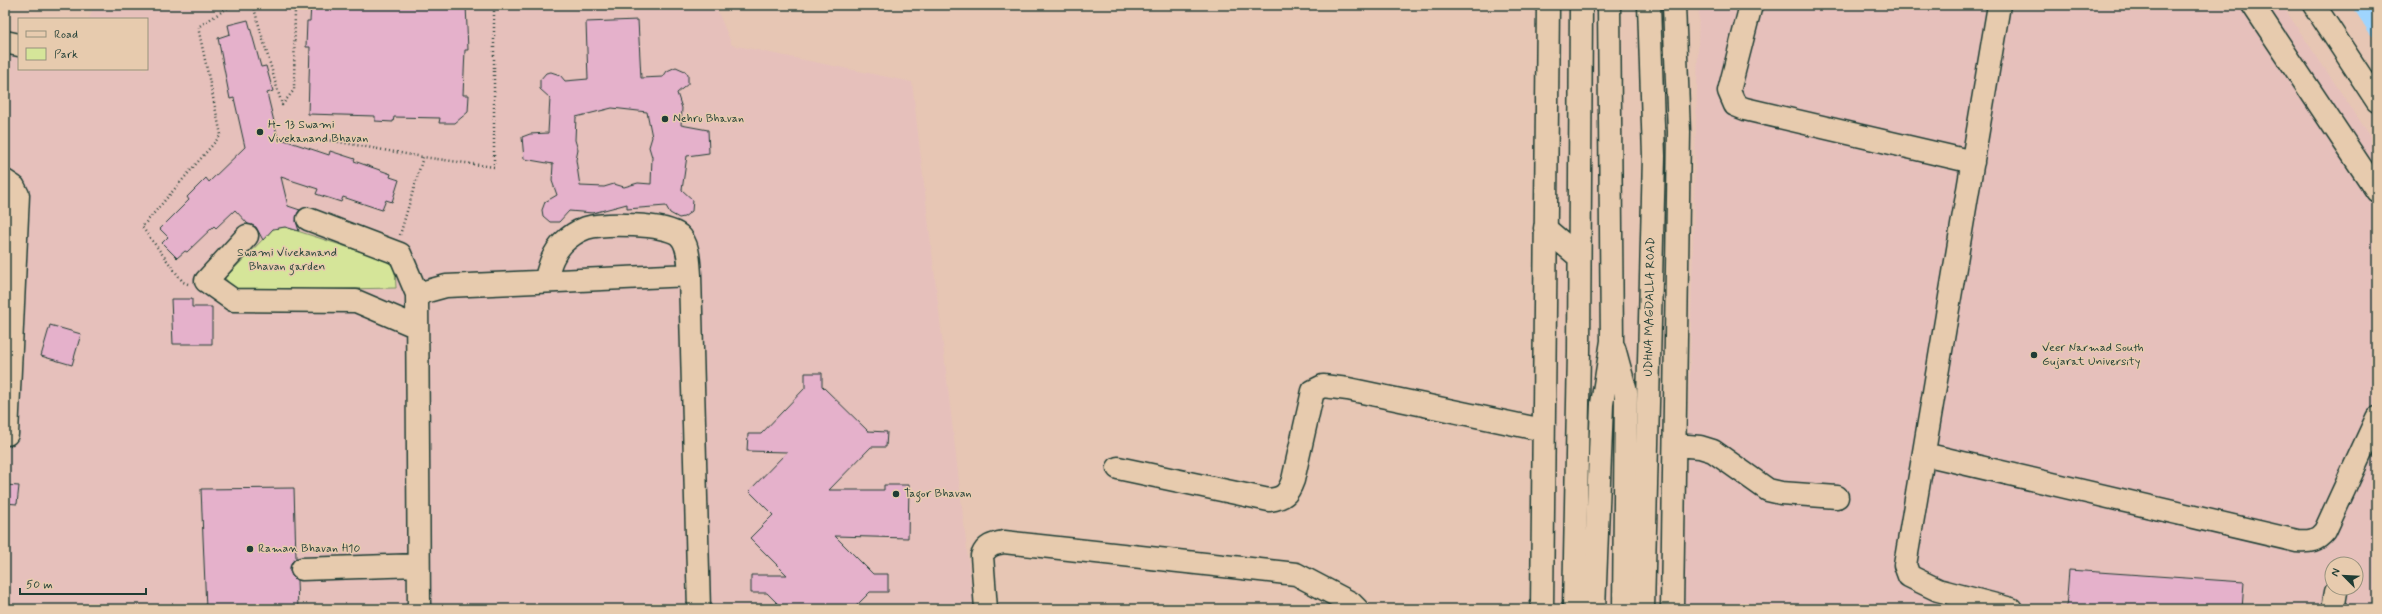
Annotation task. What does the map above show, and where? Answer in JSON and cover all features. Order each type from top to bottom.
[{"type":"street","points":[[1542,609],[1548,5]]},
{"type":"street","points":[[1574,609],[1581,5]]},
{"type":"street","points":[[1594,609],[1602,404],[1612,341],[1609,5]]},
{"type":"street","name":"UDHNA MAGDALLA ROAD","points":[[1643,609],[1654,156],[1650,5]]},
{"type":"street","points":[[1672,609],[1679,132],[1674,5]]},
{"type":"street","points":[[1751,5],[1729,91],[1735,105],[1745,110],[1973,162]]},
{"type":"street","points":[[1999,5],[1905,565],[1909,576],[1938,590],[2011,609]]},
{"type":"street","points":[[2253,5],[2377,190]]},
{"type":"street","points":[[2314,5],[2377,101]]},
{"type":"street","points":[[5,42],[18,45]]},
{"type":"street","points":[[5,181],[14,187],[18,195],[9,317],[7,434]]},
{"type":"street","points":[[308,219],[400,254],[417,294],[418,609]]},
{"type":"street","points":[[545,281],[556,252],[563,243],[576,233],[587,228],[647,225],[666,227],[679,235],[685,245],[690,275],[699,609]]},
{"type":"street","points":[[1545,228],[1579,257]]},
{"type":"street","points":[[247,236],[206,281],[233,300],[356,302],[417,327]]},
{"type":"street","points":[[417,294],[446,286],[690,275]]},
{"type":"street","points":[[1612,341],[1626,392],[1624,609]]},
{"type":"street","points":[[1118,468],[1269,500],[1281,499],[1289,492],[1293,480],[1313,391],[1323,386],[1348,389],[1543,430]]},
{"type":"street","points":[[1924,454],[2297,541],[2309,542],[2318,539],[2325,531],[2377,418]]},
{"type":"street","points":[[1675,445],[1700,446],[1713,451],[1768,490],[1781,493],[1837,497]]},
{"type":"street","points":[[986,609],[982,556],[985,548],[1004,542],[1296,574],[1351,603],[1357,609]]},
{"type":"street","points":[[302,569],[418,565]]},
{"type":"path","points":[[206,281],[195,287],[183,282],[142,227],[221,135],[198,27],[232,5]]},
{"type":"path","points":[[252,5],[282,105],[294,90],[295,5]]},
{"type":"path","points":[[322,139],[423,157],[494,167],[494,5]]},
{"type":"path","points":[[396,252],[423,157]]},
{"type":"shaded area","points":[[94,5],[715,5],[732,45],[912,82],[974,609],[5,609],[5,48],[18,51],[18,70],[148,70],[148,18],[89,18]]},
{"type":"shaded area","name":"Veer Narmad South Gujarat University","points":[[1699,5],[2282,5],[2377,146],[2377,609],[1684,609]]},
{"type":"green space","name":"Swami Vivekanand Bhavan garden","points":[[285,227],[384,259],[395,268],[396,288],[235,291],[225,278],[273,229]]},
{"type":"building","points":[[311,5],[466,5],[468,50],[465,50],[463,95],[469,95],[468,112],[455,123],[439,123],[440,118],[394,117],[393,122],[375,121],[375,116],[308,114],[310,47],[306,47],[307,21],[310,21]]},
{"type":"building","points":[[248,20],[261,67],[266,66],[273,91],[267,93],[278,138],[329,155],[330,151],[355,159],[354,161],[391,174],[390,177],[399,180],[392,202],[386,200],[382,210],[343,197],[341,202],[316,194],[318,189],[281,177],[288,206],[300,210],[296,221],[299,231],[285,227],[273,229],[263,240],[256,227],[248,224],[235,210],[216,228],[214,226],[187,252],[185,251],[177,258],[162,243],[168,237],[160,229],[189,200],[187,197],[206,178],[209,182],[245,147],[234,98],[230,99],[218,38],[230,34],[228,25]]},
{"type":"building","name":"Nehru Bhavan","points":[[638,20],[641,78],[663,77],[667,71],[676,67],[685,71],[688,75],[688,84],[677,93],[682,108],[681,125],[708,130],[709,153],[687,156],[682,190],[693,200],[692,211],[684,217],[679,218],[670,213],[666,206],[627,209],[627,204],[593,213],[569,211],[559,222],[550,222],[543,216],[542,210],[545,202],[557,195],[552,181],[553,164],[524,159],[522,137],[530,134],[548,133],[550,98],[540,89],[540,80],[546,73],[551,72],[560,75],[565,81],[588,79],[586,22]],"holes":[[[612,108],[647,112],[652,137],[649,147],[652,157],[651,184],[638,183],[624,187],[614,184],[604,187],[580,186],[576,160],[578,150],[575,140],[576,117]]]},
{"type":"building","points":[[171,299],[192,299],[192,307],[212,307],[212,344],[173,344]]},
{"type":"building","points":[[50,325],[81,334],[72,365],[41,356]]},
{"type":"building","name":"Tagor Bhavan","points":[[805,373],[822,373],[822,386],[868,431],[887,432],[886,447],[871,447],[829,490],[884,490],[884,485],[909,485],[908,538],[835,536],[873,574],[888,574],[888,592],[870,592],[853,609],[783,609],[767,593],[751,593],[751,575],[787,575],[750,538],[773,515],[749,491],[787,452],[747,451],[748,434],[761,434],[805,388]]},
{"type":"building","points":[[5,485],[19,486],[17,504],[5,503]]},
{"type":"building","name":"Raman Bhavan H10","points":[[294,488],[296,558],[291,563],[290,570],[292,576],[297,580],[298,609],[206,609],[201,489]]},
{"type":"building","points":[[2069,570],[2244,582],[2242,609],[2066,609]]},
{"type":"waterway","points":[[2362,5],[2377,28]]},
{"type":"place","name":"Nehru Bhavan","points":[[665,119]]},
{"type":"place","name":"H- 13 Swami Vivekanand Bhavan","points":[[260,132]]},
{"type":"place","name":"Veer Narmad South Gujarat University","points":[[2034,355]]},
{"type":"place","name":"Tagor Bhavan","points":[[896,494]]},
{"type":"place","name":"Raman Bhavan H10","points":[[250,549]]}]
